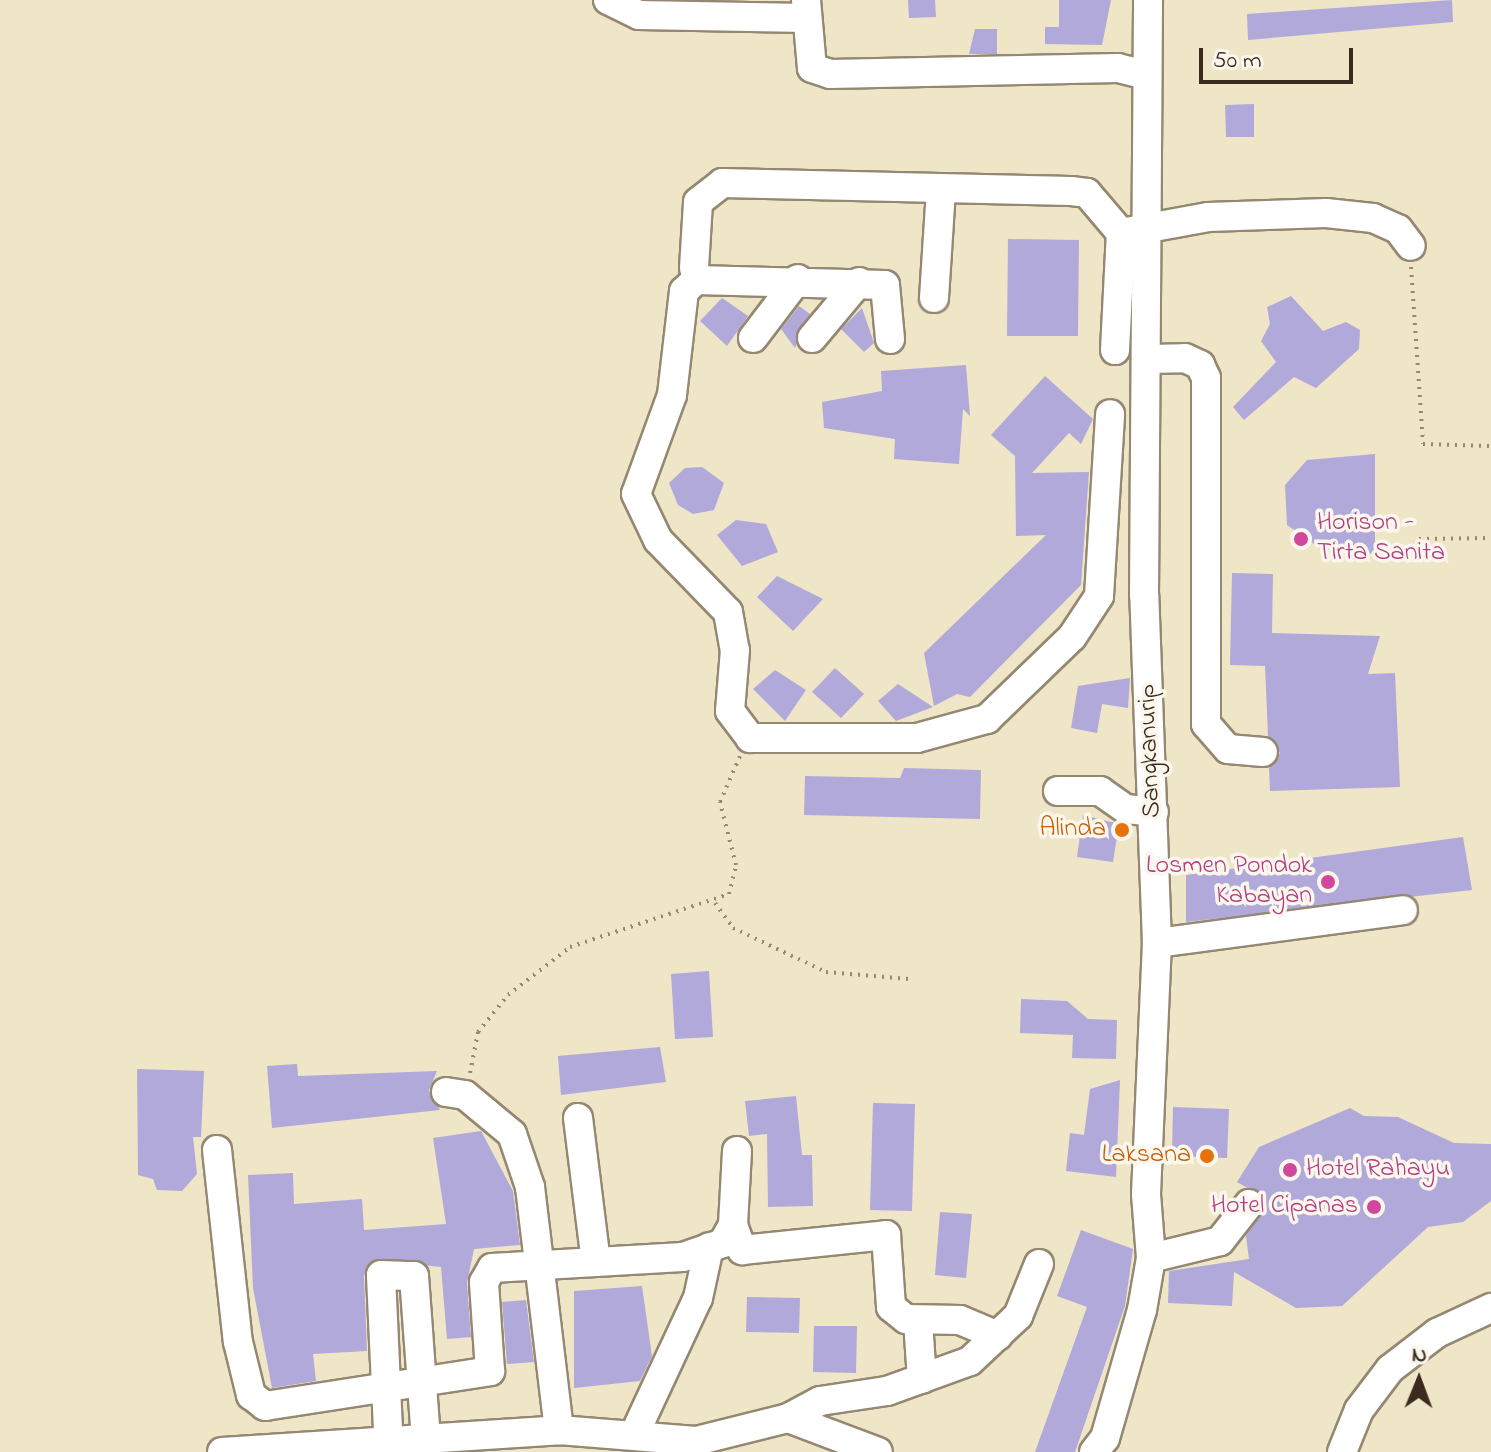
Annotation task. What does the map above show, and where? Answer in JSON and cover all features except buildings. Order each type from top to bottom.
[{"type":"street","points":[[608,0],[639,15],[806,9],[812,68],[830,74],[1118,68],[1147,75]]},
{"type":"street","name":"Sangkanurip","points":[[1102,1447],[1151,1258],[1146,1194],[1157,943],[1144,595],[1149,232],[1148,0]]},
{"type":"street","points":[[694,268],[698,202],[722,183],[1087,193],[1121,233],[1115,350]]},
{"type":"street","points":[[934,298],[941,190]]},
{"type":"street","points":[[1121,233],[1149,232],[1208,217],[1326,213],[1373,218],[1398,229],[1411,246]]},
{"type":"street","points":[[753,338],[798,279]]},
{"type":"street","points":[[890,339],[885,285],[798,279],[688,284],[672,395],[636,494],[658,540],[728,612],[735,650],[730,711],[750,738],[917,738],[987,719],[1072,637],[1099,596],[1110,414]]},
{"type":"street","points":[[812,338],[859,282]]},
{"type":"street","points":[[1146,359],[1185,358],[1200,365],[1206,378],[1206,724],[1228,749],[1263,752]]},
{"type":"street","points":[[1099,596],[1144,595]]},
{"type":"street","points":[[1058,791],[1100,791],[1126,809],[1154,812]]},
{"type":"street","points":[[1157,943],[1403,910]]},
{"type":"street","points":[[456,1093],[512,1134],[530,1187],[559,1430]]},
{"type":"street","points":[[578,1118],[596,1262]]},
{"type":"street","points":[[217,1150],[251,1395],[265,1406],[490,1371],[485,1273],[538,1265],[683,1257],[723,1243],[733,1225]]},
{"type":"street","points":[[737,1151],[733,1225],[742,1250],[886,1235],[891,1307],[918,1321],[960,1320],[998,1336]]},
{"type":"street","points":[[1151,1258],[1220,1241],[1249,1204]]},
{"type":"street","points":[[634,1435],[698,1298],[709,1247]]},
{"type":"street","points":[[222,1452],[388,1446],[426,1438],[559,1430],[696,1441],[788,1418],[820,1401],[922,1379],[970,1361],[1018,1316],[1039,1264]]},
{"type":"street","points":[[388,1446],[376,1283],[381,1275],[404,1273],[414,1276],[426,1438]]},
{"type":"street","points":[[1342,1452],[1359,1410],[1390,1369],[1437,1333],[1491,1308]]},
{"type":"street","points":[[918,1321],[922,1379]]},
{"type":"street","points":[[788,1418],[878,1452]]},
{"type":"path","points":[[1411,246],[1423,444],[1491,446]]},
{"type":"path","points":[[1419,539],[1491,538]]},
{"type":"path","points":[[456,1093],[478,1032],[508,995],[558,956],[679,908],[715,903],[736,883],[722,789],[750,738]]},
{"type":"path","points":[[715,903],[733,928],[826,972],[909,979]]},
{"type":"place","name":"Horison - Tirta Sanita","points":[[1301,539]]},
{"type":"place","name":"Alinda","points":[[1122,830]]},
{"type":"place","name":"Losmen Pondok Kabayan","points":[[1328,882]]},
{"type":"place","name":"Laksana","points":[[1207,1156]]},
{"type":"place","name":"Hotel Rahayu","points":[[1290,1170]]},
{"type":"place","name":"Hotel Cipanas","points":[[1374,1207]]}]
